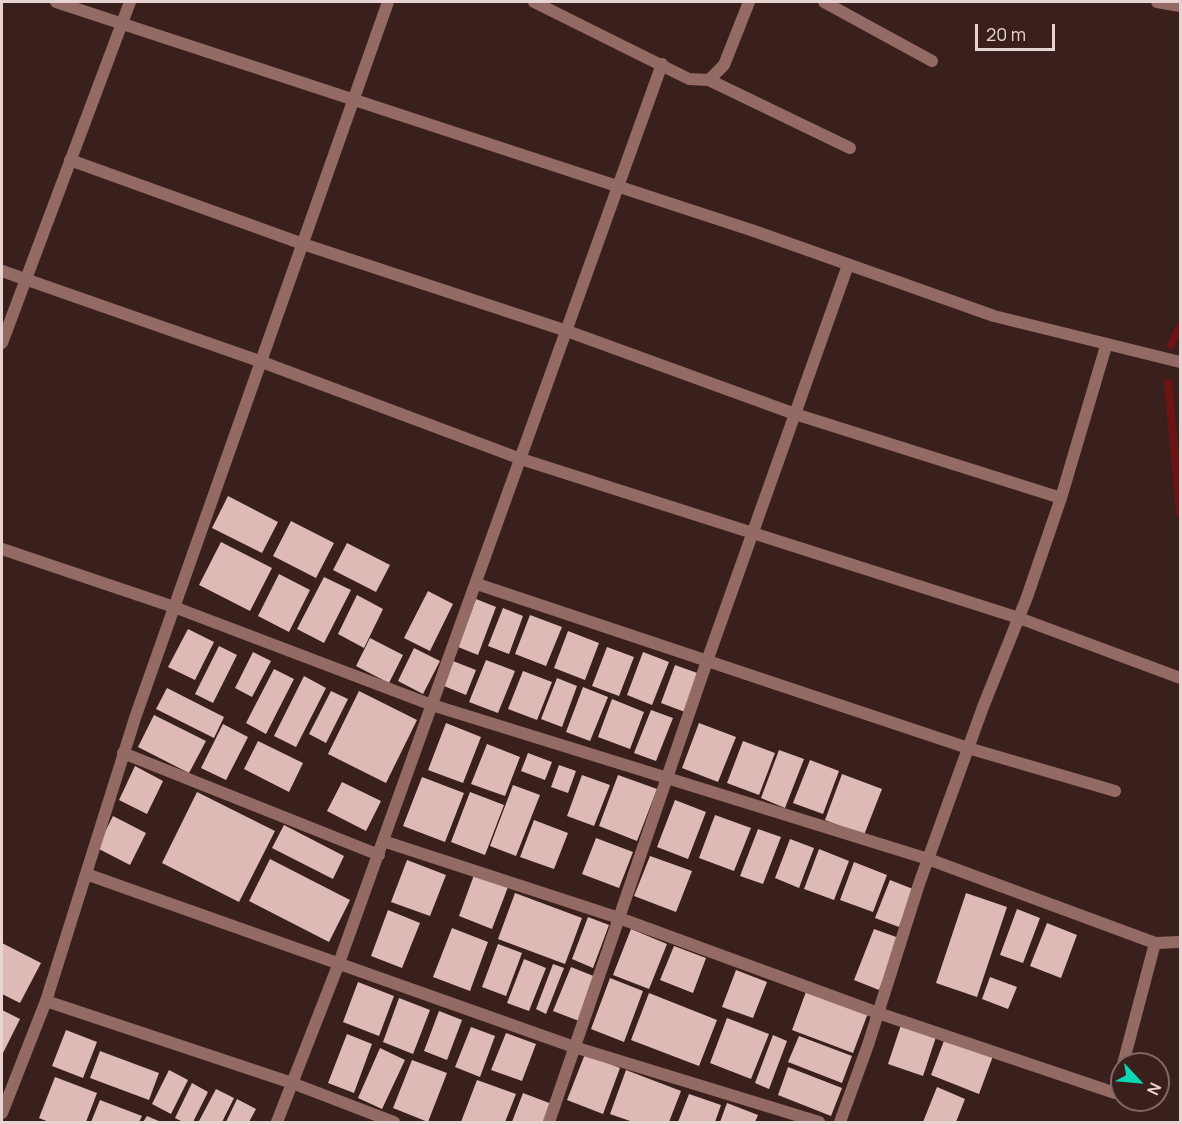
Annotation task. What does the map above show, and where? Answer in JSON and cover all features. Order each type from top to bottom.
[{"type":"street","points":[[56,2],[619,187],[994,316],[1107,346],[1180,362]]},
{"type":"street","points":[[2,343],[130,2]]},
{"type":"street","points":[[2,1113],[46,1001],[123,753],[262,362],[352,98],[388,2]]},
{"type":"street","points":[[534,2],[689,79],[709,80],[850,148]]},
{"type":"street","points":[[709,80],[724,65],[749,2]]},
{"type":"street","points":[[824,2],[932,61]]},
{"type":"street","points":[[1157,2],[1180,6]]},
{"type":"street","points":[[277,1122],[379,855],[662,64]]},
{"type":"street","points":[[70,160],[303,244],[567,331],[795,414],[1061,498]]},
{"type":"street","points":[[549,1122],[707,661],[848,265]]},
{"type":"street","points":[[2,271],[262,362],[521,459],[1019,618],[1180,678]]},
{"type":"street","points":[[840,1122],[928,859],[1019,618],[1061,498],[1107,346]]},
{"type":"street","points":[[2,549],[174,607],[432,705],[928,859],[1155,943],[1180,942]]},
{"type":"street","points":[[477,584],[968,748],[1115,791]]},
{"type":"street","points":[[123,753],[379,855]]},
{"type":"street","points":[[383,841],[619,918],[878,1013],[1110,1091]]},
{"type":"street","points":[[86,874],[574,1047],[819,1122]]},
{"type":"street","points":[[1127,1052],[1155,943]]},
{"type":"street","points":[[46,1001],[292,1083],[394,1122]]},
{"type":"building","points":[[228,496],[278,522],[262,553],[212,528]]},
{"type":"building","points":[[291,521],[334,543],[316,578],[273,556]]},
{"type":"building","points":[[221,542],[272,568],[250,611],[199,585]]},
{"type":"building","points":[[347,543],[390,565],[376,592],[333,570]]},
{"type":"building","points":[[279,574],[310,590],[289,632],[258,616]]},
{"type":"building","points":[[324,577],[351,590],[324,643],[297,629]]},
{"type":"building","points":[[428,591],[453,604],[430,651],[404,638]]},
{"type":"building","points":[[357,595],[383,609],[364,648],[338,634]]},
{"type":"building","points":[[476,599],[496,607],[478,655],[458,647]]},
{"type":"building","points":[[503,608],[523,616],[509,654],[488,646]]},
{"type":"building","points":[[530,615],[562,627],[546,666],[515,654]]},
{"type":"building","points":[[188,629],[214,642],[195,680],[168,667]]},
{"type":"building","points":[[568,631],[599,643],[585,680],[554,668]]},
{"type":"building","points":[[370,638],[403,655],[389,683],[356,666]]},
{"type":"building","points":[[219,646],[237,655],[213,703],[195,694]]},
{"type":"building","points":[[607,647],[634,657],[619,696],[592,686]]},
{"type":"building","points":[[414,648],[440,661],[423,694],[398,681]]},
{"type":"building","points":[[253,652],[271,661],[252,697],[235,688]]},
{"type":"building","points":[[643,652],[669,662],[652,705],[627,695]]},
{"type":"building","points":[[486,660],[515,671],[498,713],[469,702]]},
{"type":"building","points":[[453,661],[476,670],[466,695],[444,686]]},
{"type":"building","points":[[675,665],[700,674],[685,712],[661,703]]},
{"type":"building","points":[[274,669],[294,679],[266,734],[246,723]]},
{"type":"building","points":[[523,671],[552,682],[537,720],[508,709]]},
{"type":"building","points":[[304,676],[326,688],[296,747],[274,736]]},
{"type":"building","points":[[557,678],[577,686],[562,727],[541,719]]},
{"type":"building","points":[[583,687],[608,697],[590,741],[566,732]]},
{"type":"building","points":[[167,688],[224,717],[214,738],[156,709]]},
{"type":"building","points":[[331,691],[348,699],[326,743],[309,734]]},
{"type":"building","points":[[359,691],[417,720],[386,783],[328,754]]},
{"type":"building","points":[[612,699],[644,712],[630,749],[598,737]]},
{"type":"building","points":[[651,710],[673,718],[656,761],[634,753]]},
{"type":"building","points":[[154,715],[206,741],[189,773],[138,747]]},
{"type":"building","points":[[446,723],[481,737],[463,783],[428,770]]},
{"type":"building","points":[[699,723],[736,737],[718,782],[682,768]]},
{"type":"building","points":[[223,724],[248,737],[226,780],[201,768]]},
{"type":"building","points":[[258,741],[303,763],[289,792],[244,769]]},
{"type":"building","points":[[743,741],[775,753],[759,795],[727,783]]},
{"type":"building","points":[[487,744],[520,757],[505,796],[471,784]]},
{"type":"building","points":[[779,750],[804,759],[785,808],[761,798]]},
{"type":"building","points":[[528,753],[552,762],[545,780],[521,771]]},
{"type":"building","points":[[810,760],[839,771],[823,814],[793,803]]},
{"type":"building","points":[[559,765],[576,771],[568,793],[551,787]]},
{"type":"building","points":[[135,766],[163,781],[147,814],[119,800]]},
{"type":"building","points":[[842,774],[882,789],[864,835],[825,820]]},
{"type":"building","points":[[582,775],[610,785],[594,826],[567,816]]},
{"type":"building","points":[[618,775],[657,789],[637,841],[599,826]]},
{"type":"building","points":[[422,777],[464,793],[445,842],[403,826]]},
{"type":"building","points":[[342,782],[381,801],[366,831],[327,811]]},
{"type":"building","points":[[513,785],[540,795],[516,856],[490,846]]},
{"type":"building","points":[[197,792],[275,831],[239,902],[162,863]]},
{"type":"building","points":[[470,792],[504,805],[485,855],[451,842]]},
{"type":"building","points":[[675,800],[706,812],[688,859],[657,847]]},
{"type":"building","points":[[715,815],[751,828],[734,871],[699,858]]},
{"type":"building","points":[[113,816],[146,833],[130,865],[97,848]]},
{"type":"building","points":[[534,820],[568,833],[554,869],[520,857]]},
{"type":"building","points":[[284,825],[344,856],[333,879],[272,848]]},
{"type":"building","points":[[758,829],[781,837],[763,884],[740,876]]},
{"type":"building","points":[[596,838],[633,852],[619,888],[582,874]]},
{"type":"building","points":[[790,839],[814,848],[799,888],[775,878]]},
{"type":"building","points":[[819,849],[849,861],[834,900],[804,889]]},
{"type":"building","points":[[650,856],[692,871],[676,912],[634,896]]},
{"type":"building","points":[[270,859],[350,900],[329,942],[249,901]]},
{"type":"building","points":[[407,860],[446,875],[430,916],[391,902]]},
{"type":"building","points":[[854,862],[887,875],[873,912],[840,900]]},
{"type":"building","points":[[474,875],[508,887],[492,929],[459,916]]},
{"type":"building","points":[[890,880],[913,889],[899,927],[875,918]]},
{"type":"building","points":[[515,893],[582,918],[565,964],[498,939]]},
{"type":"building","points":[[966,893],[1007,907],[977,997],[936,983]]},
{"type":"building","points":[[1017,909],[1040,918],[1023,963],[1000,955]]},
{"type":"building","points":[[388,910],[420,923],[402,968],[371,956]]},
{"type":"building","points":[[588,917],[609,925],[593,968],[572,959]]},
{"type":"building","points":[[1047,923],[1077,935],[1061,978],[1030,966]]},
{"type":"building","points":[[452,928],[488,942],[470,991],[433,977]]},
{"type":"building","points":[[631,929],[667,944],[649,989],[613,975]]},
{"type":"building","points":[[874,929],[899,938],[879,990],[854,980]]},
{"type":"building","points":[[2,943],[41,963],[20,1003],[2,994]]},
{"type":"building","points":[[498,944],[522,953],[506,996],[482,987]]},
{"type":"building","points":[[674,946],[706,958],[693,993],[660,980]]},
{"type":"building","points":[[524,959],[546,968],[529,1011],[507,1003]]},
{"type":"building","points":[[553,964],[564,968],[546,1014],[536,1009]]},
{"type":"building","points":[[571,967],[596,977],[579,1021],[553,1011]]},
{"type":"building","points":[[736,970],[767,982],[753,1018],[722,1007]]},
{"type":"building","points":[[990,977],[1017,987],[1008,1009],[982,999]]},
{"type":"building","points":[[610,978],[643,991],[624,1042],[591,1029]]},
{"type":"building","points":[[358,982],[394,996],[379,1036],[343,1022]]},
{"type":"building","points":[[807,989],[868,1013],[853,1053],[792,1030]]},
{"type":"building","points":[[649,993],[717,1020],[699,1066],[631,1040]]},
{"type":"building","points":[[399,998],[430,1010],[413,1054],[383,1042]]},
{"type":"building","points":[[2,1010],[20,1019],[2,1055]]},
{"type":"building","points":[[439,1011],[462,1020],[447,1060],[424,1051]]},
{"type":"building","points":[[727,1018],[769,1034],[751,1079],[710,1063]]},
{"type":"building","points":[[901,1025],[936,1037],[923,1076],[888,1064]]},
{"type":"building","points":[[471,1027],[495,1036],[480,1077],[455,1067]]},
{"type":"building","points":[[66,1030],[97,1042],[83,1078],[52,1066]]},
{"type":"building","points":[[506,1033],[536,1044],[522,1081],[491,1070]]},
{"type":"building","points":[[347,1034],[372,1044],[354,1093],[328,1083]]},
{"type":"building","points":[[773,1035],[787,1041],[769,1089],[755,1083]]},
{"type":"building","points":[[799,1036],[852,1056],[842,1083],[788,1062]]},
{"type":"building","points":[[945,1038],[993,1056],[979,1094],[931,1075]]},
{"type":"building","points":[[380,1048],[405,1060],[382,1109],[358,1098]]},
{"type":"building","points":[[100,1051],[159,1073],[149,1100],[90,1078]]},
{"type":"building","points":[[585,1054],[620,1068],[603,1114],[567,1100]]},
{"type":"building","points":[[412,1060],[447,1073],[428,1122],[393,1108]]},
{"type":"building","points":[[788,1067],[842,1088],[831,1116],[778,1095]]},
{"type":"building","points":[[169,1070],[188,1080],[171,1114],[152,1104]]},
{"type":"building","points":[[626,1070],[681,1091],[669,1122],[633,1122],[610,1114]]},
{"type":"building","points":[[55,1077],[97,1093],[86,1122],[49,1122],[39,1118]]},
{"type":"building","points":[[477,1080],[516,1094],[505,1122],[461,1122]]},
{"type":"building","points":[[192,1083],[208,1092],[193,1122],[183,1122],[175,1118]]},
{"type":"building","points":[[937,1087],[965,1099],[956,1122],[923,1122]]},
{"type":"building","points":[[216,1089],[234,1098],[222,1122],[199,1121]]},
{"type":"building","points":[[523,1093],[552,1104],[545,1122],[512,1122]]},
{"type":"building","points":[[689,1094],[721,1105],[715,1122],[678,1122]]},
{"type":"building","points":[[237,1099],[256,1109],[249,1122],[226,1122]]},
{"type":"building","points":[[100,1100],[142,1116],[139,1122],[91,1122]]},
{"type":"building","points":[[727,1103],[758,1115],[755,1122],[720,1122]]},
{"type":"building","points":[[147,1116],[161,1122],[143,1122]]},
{"type":"waterway","points":[[1171,345],[1180,326]]},
{"type":"waterway","points":[[1168,383],[1180,513]]}]
